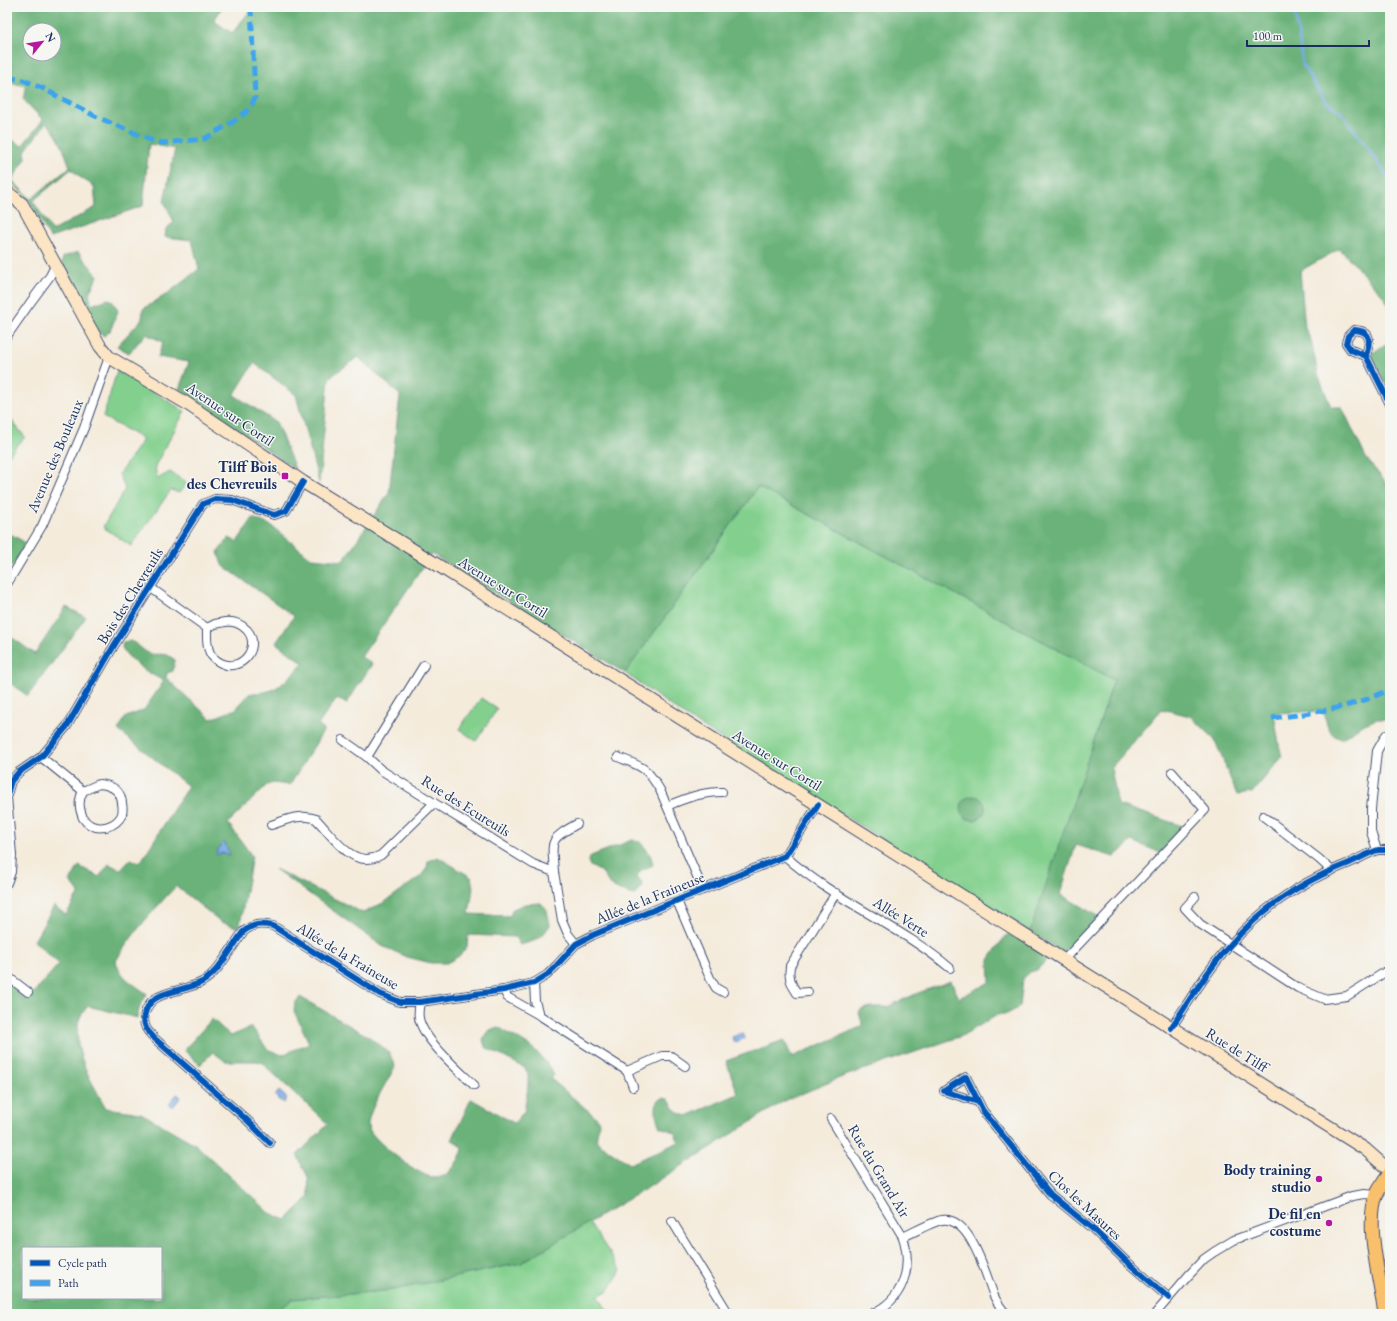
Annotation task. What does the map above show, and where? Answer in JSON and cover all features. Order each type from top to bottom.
[{"type":"main road","name":"Avenue sur Cortil","points":[[7,192],[22,204],[100,346],[110,357],[186,403],[303,482],[436,564],[1046,949]]},
{"type":"main road","name":"Rue de Tilff","points":[[1046,949],[1365,1149],[1390,1172]]},
{"type":"main road","points":[[1387,1311],[1373,1237],[1373,1210],[1376,1195],[1390,1172]]},
{"type":"street","points":[[7,336],[50,276],[56,264]]},
{"type":"street","points":[[1366,356],[1390,404]]},
{"type":"street","name":"Avenue des Bouleaux","points":[[7,584],[42,526],[84,428],[110,357]]},
{"type":"street","name":"Bois des Chevreuils","points":[[7,883],[11,872],[12,855],[7,796],[11,782],[19,772],[41,757],[68,726],[92,681],[203,504],[215,499],[232,500],[274,515],[286,511],[303,482]]},
{"type":"street","name":"Bois des Chevreuils","points":[[151,588],[207,628]]},
{"type":"street","points":[[225,622],[240,624],[251,635],[252,649],[249,656],[239,664],[232,666],[226,666],[217,661],[210,654],[207,643],[207,628],[215,624],[225,622]]},
{"type":"street","points":[[367,757],[424,665]]},
{"type":"street","points":[[1377,850],[1371,832],[1371,809],[1377,752],[1386,735]]},
{"type":"street","name":"Rue des Ecureuils","points":[[343,740],[367,757],[381,770],[533,864],[554,872]]},
{"type":"street","points":[[41,757],[83,791]]},
{"type":"street","points":[[618,757],[643,767],[652,776],[660,790],[702,890]]},
{"type":"street","points":[[1064,960],[1205,810],[1172,772]]},
{"type":"street","points":[[99,784],[109,785],[117,790],[122,798],[123,808],[121,817],[116,822],[108,826],[98,828],[91,825],[86,821],[81,813],[79,803],[83,791],[99,784]]},
{"type":"street","points":[[667,806],[696,794],[722,792]]},
{"type":"street","points":[[271,826],[293,817],[309,816],[316,819],[347,852],[360,859],[367,860],[374,859],[380,855],[434,803]]},
{"type":"street","points":[[785,856],[818,805]]},
{"type":"street","points":[[1263,816],[1331,870]]},
{"type":"street","points":[[576,944],[568,934],[562,920],[554,872],[554,841],[561,833],[577,824]]},
{"type":"street","points":[[1171,1028],[1230,944],[1270,907],[1295,890],[1331,870],[1377,850],[1390,850]]},
{"type":"street","name":"Allée de la Fraineuse","points":[[270,1144],[247,1120],[154,1038],[146,1028],[144,1019],[149,1005],[158,997],[202,982],[216,971],[243,932],[249,927],[258,924],[273,926],[380,994],[400,1002],[420,1002],[504,990],[534,983],[547,975],[576,944],[593,935],[785,856]]},
{"type":"street","name":"Allée Verte","points":[[785,856],[797,867],[836,893],[934,954],[950,968]]},
{"type":"street","points":[[808,992],[797,993],[790,978],[790,966],[836,893]]},
{"type":"street","points":[[1195,897],[1185,908],[1200,924],[1298,988],[1324,999],[1347,996],[1390,969]]},
{"type":"street","points":[[678,901],[710,978],[716,988],[722,992]]},
{"type":"street","points":[[7,976],[28,992]]},
{"type":"street","points":[[534,983],[535,1001],[539,1016]]},
{"type":"street","points":[[504,990],[507,997],[627,1071],[634,1087]]},
{"type":"street","points":[[420,1002],[419,1018],[426,1034],[474,1084]]},
{"type":"street","points":[[627,1071],[662,1056],[671,1056],[685,1066]]},
{"type":"street","name":"Clos les Masures","points":[[978,1102],[983,1111],[1050,1194],[1094,1230],[1126,1261],[1169,1298]]},
{"type":"street","name":"Rue du Grand Air","points":[[831,1119],[903,1237],[907,1249],[907,1264],[904,1280],[894,1298],[882,1310],[871,1314]]},
{"type":"street","points":[[1155,1314],[1204,1259],[1234,1240],[1352,1196],[1364,1194],[1376,1195]]},
{"type":"street","name":"Rue du Grand Air","points":[[903,1237],[942,1220],[953,1221],[963,1228],[983,1262],[995,1297],[1006,1314]]},
{"type":"street","points":[[672,1221],[729,1314]]},
{"type":"green space","points":[[7,7],[222,7],[214,21],[232,33],[253,7],[1390,7],[1390,307],[1384,297],[1339,249],[1300,271],[1305,328],[1311,340],[1318,374],[1331,407],[1342,407],[1366,458],[1390,488],[1390,719],[1377,719],[1362,725],[1341,739],[1332,734],[1328,728],[1324,711],[1274,713],[1282,757],[1252,793],[1237,795],[1214,738],[1190,716],[1162,709],[1111,768],[1118,805],[1183,826],[1161,853],[1132,841],[1114,857],[1076,845],[1060,894],[1099,917],[1063,953],[1030,932],[1114,680],[758,487],[625,673],[432,554],[361,657],[372,664],[347,703],[336,699],[318,725],[324,730],[290,785],[273,783],[267,785],[228,823],[252,856],[240,925],[236,927],[221,922],[176,886],[136,931],[116,961],[124,976],[147,994],[140,1006],[137,1018],[88,1006],[79,1019],[77,1036],[81,1058],[106,1108],[141,1113],[195,1144],[270,1213],[286,1220],[309,1197],[308,1177],[297,1155],[328,1124],[262,1063],[256,1061],[225,1061],[213,1052],[200,1065],[184,1050],[212,1019],[231,1036],[252,1027],[267,1049],[282,1055],[309,1043],[294,1011],[295,1003],[300,997],[371,1038],[389,1053],[395,1067],[374,1105],[368,1126],[371,1132],[387,1149],[421,1173],[430,1177],[442,1177],[450,1171],[456,1163],[463,1150],[458,1143],[452,1140],[471,1099],[514,1123],[524,1112],[528,1087],[528,1074],[525,1068],[485,1047],[483,1039],[490,1030],[498,1027],[533,1048],[554,1074],[551,1079],[598,1119],[599,1125],[597,1142],[630,1164],[679,1142],[674,1132],[660,1127],[656,1114],[657,1101],[663,1098],[668,1099],[677,1112],[687,1116],[738,1094],[726,1061],[784,1040],[792,1057],[863,1026],[859,1013],[861,1010],[870,1007],[887,1007],[918,993],[951,981],[959,998],[990,982],[989,960],[1000,943],[1010,932],[1050,954],[1037,970],[1030,972],[1023,979],[1020,1007],[1007,1014],[999,1014],[962,1036],[842,1077],[784,1101],[647,1188],[521,1263],[393,1290],[293,1299],[273,1314],[7,1314],[7,988],[10,984],[32,995],[59,964],[34,941],[54,906],[66,915],[79,893],[70,881],[79,866],[99,877],[109,864],[121,870],[131,859],[140,863],[188,786],[118,730],[126,717],[144,710],[164,681],[134,662],[122,647],[123,642],[133,642],[148,653],[164,654],[175,660],[173,671],[167,673],[166,678],[211,719],[236,709],[249,694],[271,690],[286,680],[303,663],[276,643],[294,616],[222,565],[218,552],[229,538],[237,542],[253,518],[270,525],[311,558],[343,561],[389,493],[400,395],[358,357],[329,378],[319,483],[296,395],[254,363],[234,395],[276,422],[295,469],[179,389],[189,362],[158,357],[163,342],[146,334],[129,353],[117,346],[142,319],[143,309],[167,294],[199,269],[192,240],[165,237],[166,229],[174,222],[164,201],[175,149],[149,144],[143,206],[50,238],[27,199],[7,179],[7,137],[22,146],[43,120],[23,99],[26,86],[7,82],[7,55],[11,52],[7,47]],"holes":[[[46,123],[58,137],[70,167],[31,199],[12,180],[26,158],[25,151]],[[71,169],[81,178],[94,186],[96,207],[52,231],[33,201]]]},
{"type":"green space","points":[[78,252],[98,276],[89,293],[91,305],[108,299],[113,302],[118,311],[110,331],[104,336],[98,332],[62,263],[63,257]]},
{"type":"green space","points":[[1390,341],[1390,393],[1371,354]]},
{"type":"green space","points":[[117,371],[185,411],[155,466],[157,479],[170,472],[187,483],[179,493],[171,490],[131,546],[103,527],[125,489],[119,474],[143,439],[103,417]]},
{"type":"green space","points":[[7,415],[25,437],[7,457]]},
{"type":"green space","points":[[758,487],[1114,680],[1057,857],[1030,932],[682,714],[625,673]],"holes":[[[985,810],[982,816],[975,820],[967,819]]]},
{"type":"green space","points":[[7,532],[26,543],[12,567],[7,563]]},
{"type":"green space","points":[[66,607],[86,617],[28,696],[7,681],[7,634],[35,654]]},
{"type":"green space","points":[[481,698],[497,709],[476,741],[459,729]]},
{"type":"green space","points":[[973,796],[978,797],[984,803],[984,813],[978,819],[973,820],[968,819],[962,813],[961,808],[962,803],[968,797]]},
{"type":"green space","points":[[632,840],[639,841],[646,849],[650,855],[653,865],[641,870],[637,876],[642,883],[641,888],[635,895],[628,894],[610,885],[602,872],[590,866],[588,861],[591,856]]},
{"type":"green space","points":[[438,857],[471,877],[473,888],[469,914],[510,916],[513,909],[525,904],[541,903],[547,910],[550,925],[544,934],[538,939],[520,945],[515,937],[468,935],[467,947],[459,956],[447,963],[431,963],[407,957],[382,946],[275,869],[363,913],[385,902],[421,876],[427,868],[428,861]]},
{"type":"green space","points":[[589,1222],[621,1270],[609,1290],[598,1296],[610,1314],[273,1314],[293,1299],[393,1290],[521,1263]]},
{"type":"water","points":[[223,842],[225,843],[230,855],[222,853],[217,855],[216,853]]},
{"type":"water","points":[[743,1033],[745,1038],[734,1043],[732,1037]]},
{"type":"water","points":[[279,1091],[287,1098],[284,1103],[275,1096]]},
{"type":"water","points":[[177,1094],[181,1097],[173,1107],[169,1104]]},
{"type":"waterway","points":[[1294,7],[1303,66],[1326,102],[1341,112],[1390,180]]},
{"type":"marked path","points":[[7,77],[23,80],[42,88],[95,116],[153,141],[163,143],[204,139],[239,118],[246,112],[255,97],[251,7]]},
{"type":"marked path","points":[[1272,718],[1332,709],[1363,701],[1390,689]]},
{"type":"cycle path","points":[[1366,356],[1351,350],[1346,343],[1348,336],[1354,330],[1364,333],[1369,338],[1366,356],[1390,404]]},
{"type":"cycle path","points":[[7,795],[11,781],[19,772],[41,757],[67,726],[115,644],[203,504],[215,499],[232,500],[274,515],[286,511],[303,482]]},
{"type":"cycle path","points":[[270,1143],[247,1120],[154,1038],[147,1029],[144,1019],[146,1010],[154,999],[197,984],[208,978],[219,966],[243,932],[247,929],[257,925],[273,926],[380,994],[400,1002],[420,1002],[504,990],[534,983],[547,975],[576,944],[593,935],[785,856],[818,805]]},
{"type":"cycle path","points":[[1171,1028],[1207,974],[1223,954],[1243,931],[1270,907],[1299,887],[1331,871],[1374,851],[1390,850]]},
{"type":"cycle path","points":[[978,1102],[944,1091],[966,1077],[983,1111],[1050,1194],[1094,1230],[1126,1261],[1169,1298]]},
{"type":"place","name":"Tilff Bois des Chevreuils","points":[[285,476]]},
{"type":"place","name":"Body training studio","points":[[1319,1179]]},
{"type":"place","name":"De fil en costume","points":[[1329,1223]]}]
